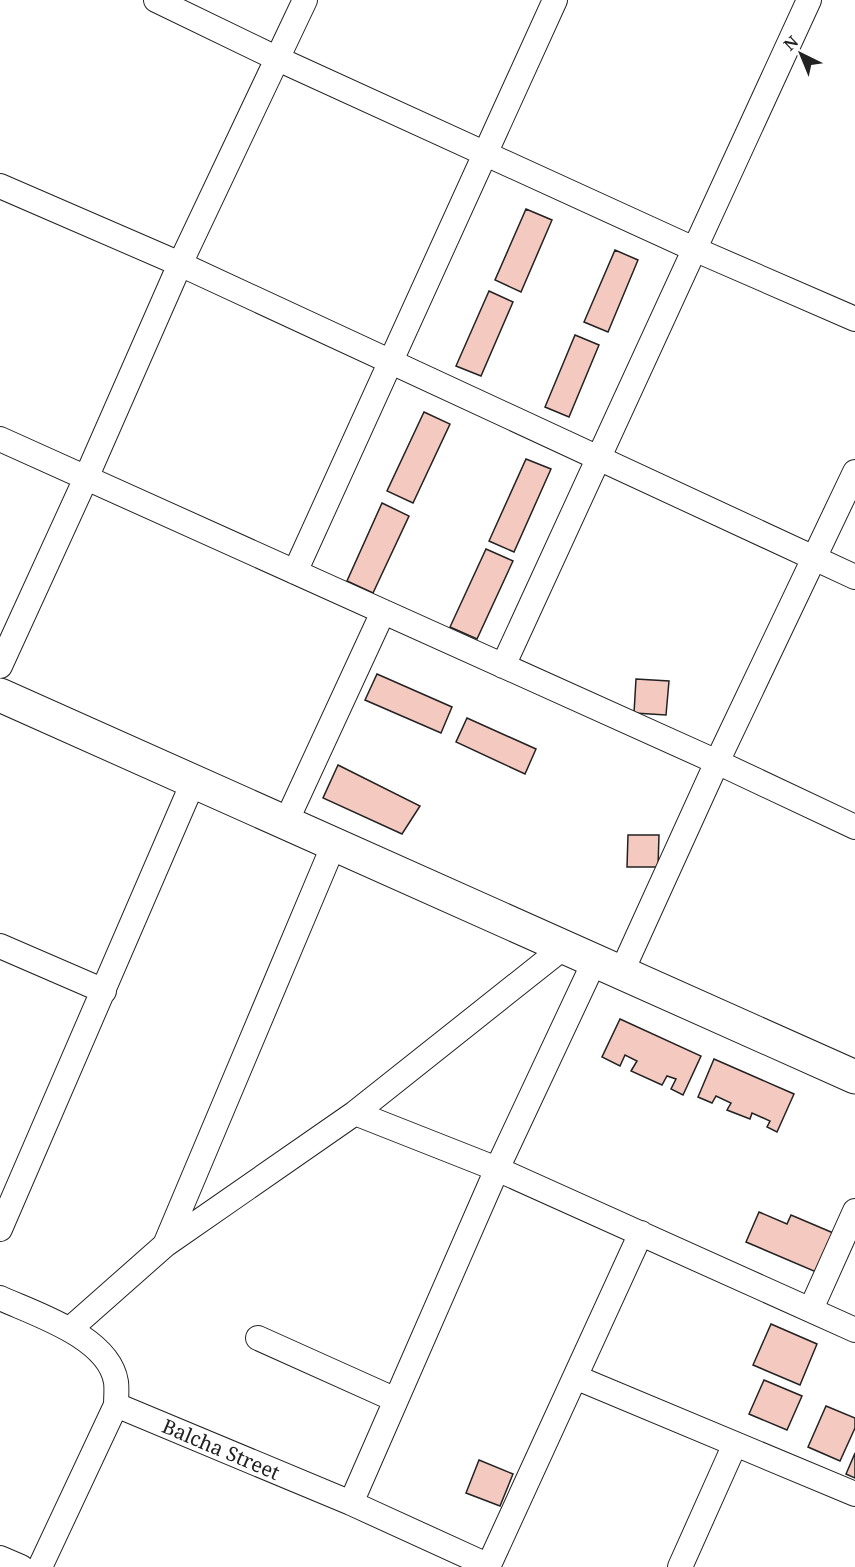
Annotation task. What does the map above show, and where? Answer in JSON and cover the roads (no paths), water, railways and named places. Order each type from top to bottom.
[{"type":"main road","points":[[0,695],[609,965],[742,1028],[855,1077]]},
{"type":"street","points":[[156,0],[278,59],[694,249],[855,319]]},
{"type":"street","points":[[0,666],[180,264],[305,0]]},
{"type":"street","points":[[295,572],[555,0]]},
{"type":"street","points":[[504,666],[809,0]]},
{"type":"street","points":[[0,186],[180,264],[855,577]]},
{"type":"street","points":[[0,439],[855,826]]},
{"type":"street","points":[[351,1503],[497,1169],[717,762],[855,472]]},
{"type":"street","points":[[286,822],[383,612]]},
{"type":"street","points":[[0,1229],[194,780]]},
{"type":"street","points":[[165,1245],[333,844]]},
{"type":"street","points":[[0,946],[104,991]]},
{"type":"street","points":[[70,1329],[165,1245],[355,1113],[564,947]]},
{"type":"street","points":[[355,1113],[497,1169],[855,1330]]},
{"type":"street","points":[[812,1309],[855,1211]]},
{"type":"street","points":[[489,1566],[641,1233]]},
{"type":"street","points":[[0,1298],[70,1329],[96,1349],[109,1363],[116,1381],[116,1405],[40,1567]]},
{"type":"street","points":[[258,1338],[396,1400]]},
{"type":"street","points":[[575,1377],[855,1494]]},
{"type":"street","name":"Balcha Street","points":[[116,1405],[351,1503],[489,1566]]},
{"type":"street","points":[[680,1567],[735,1444]]},
{"type":"street","points":[[0,1558],[21,1567]]}]
